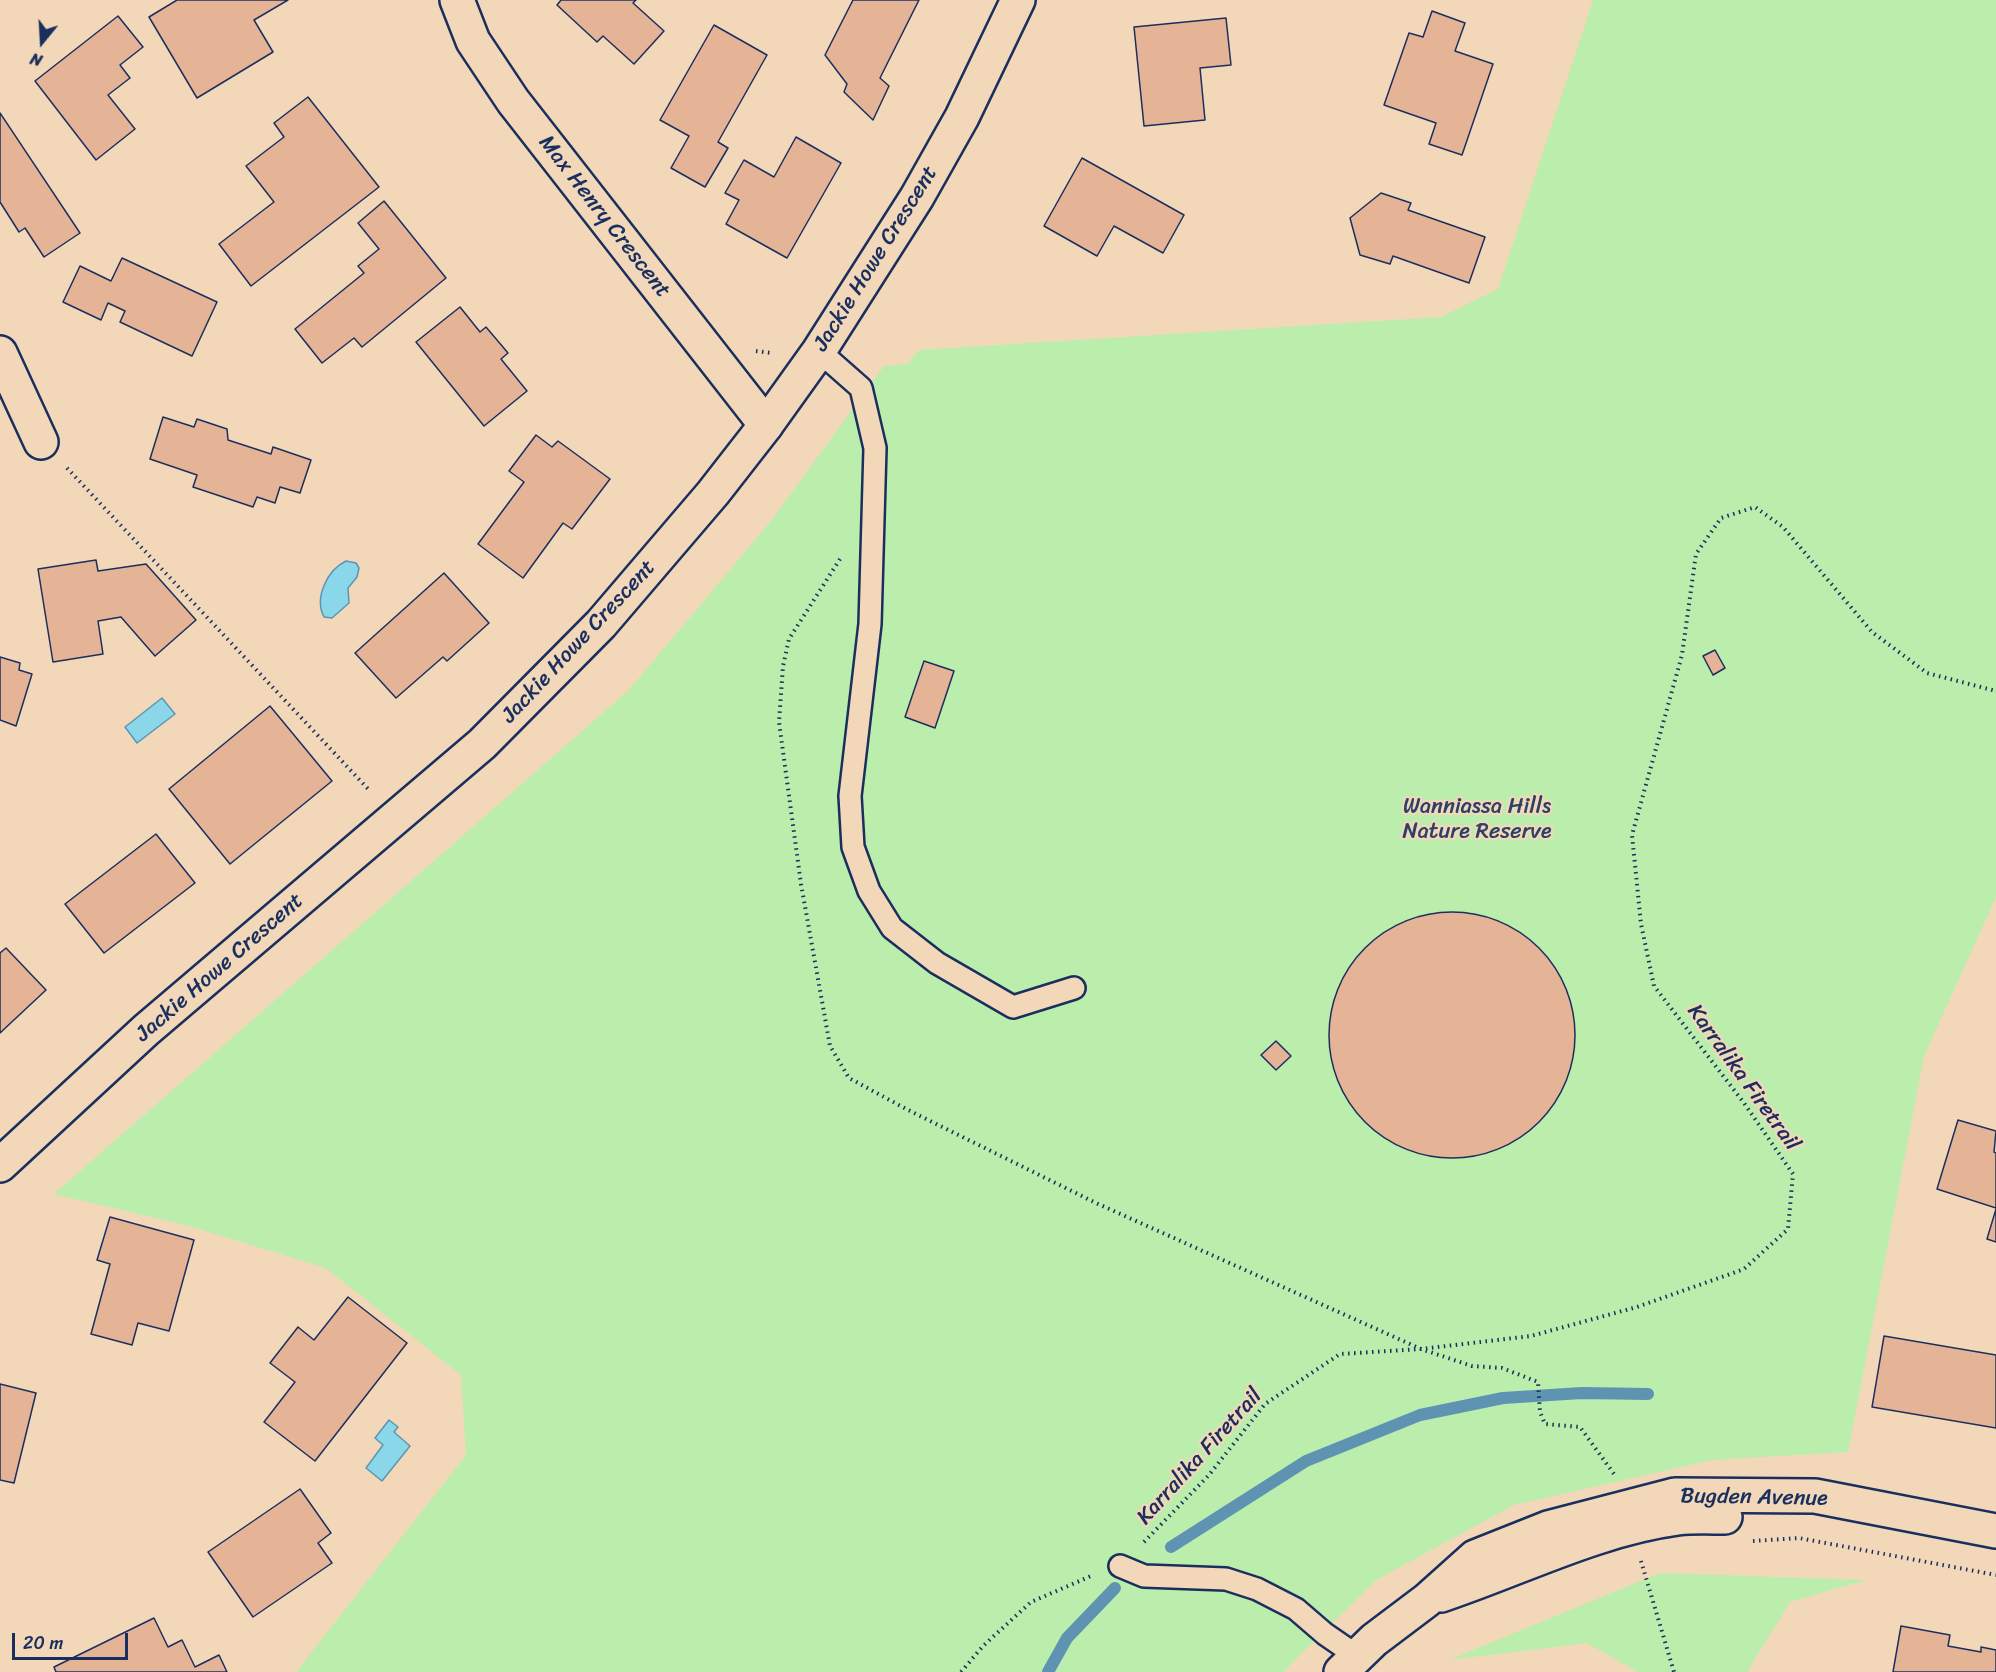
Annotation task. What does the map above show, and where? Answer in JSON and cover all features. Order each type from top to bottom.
[{"type":"street","name":"Max Henry Crescent","points":[[456,0],[473,41],[513,101],[766,425]]},
{"type":"street","name":"Jackie Howe Crescent","points":[[0,1165],[146,1030],[482,744],[601,624],[713,493],[819,351],[923,187],[962,117],[1018,0]]},
{"type":"street","points":[[0,353],[41,442]]},
{"type":"street","name":"Bugden Avenue","points":[[1813,1507],[1996,1554]]},
{"type":"street","name":"Bugden Avenue","points":[[1349,1664],[1374,1640],[1427,1600],[1496,1577],[1590,1540],[1680,1518],[1813,1507],[1996,1531]]},
{"type":"lane","points":[[819,351],[861,388],[875,448],[870,624],[850,796],[853,847],[869,891],[892,928],[937,963],[1013,1007],[1074,988]]},
{"type":"lane","points":[[1120,1566],[1144,1576],[1226,1579],[1257,1589],[1296,1609],[1325,1634],[1349,1664]]},
{"type":"path","points":[[41,442],[370,792]]},
{"type":"path","name":"Karralika Firetrail","points":[[962,1672],[983,1646],[1031,1602],[1120,1566],[1209,1475],[1265,1404],[1340,1354],[1421,1349],[1532,1336],[1637,1307],[1744,1269],[1788,1229],[1792,1173],[1744,1102],[1654,986],[1641,924],[1633,846],[1632,835],[1682,655],[1696,554],[1721,518],[1755,507],[1783,527],[1872,632],[1927,673],[1996,691]]},
{"type":"path","points":[[1538,1382],[1540,1412]]},
{"type":"path","points":[[1742,1541],[1799,1538],[1996,1575]]},
{"type":"green space","name":"Wanniassa Hills Nature Reserve","points":[[1593,0],[1996,0],[1996,897],[1924,1056],[1848,1452],[1712,1460],[1514,1505],[1376,1580],[1283,1672],[296,1672],[466,1455],[461,1375],[326,1268],[189,1226],[54,1194],[629,690],[771,521],[884,366],[908,364],[919,350],[1441,317],[1498,289]]},
{"type":"green space","points":[[1660,1573],[1866,1580],[1790,1602],[1747,1672],[1638,1672],[1587,1643],[1449,1660]]},
{"type":"water","points":[[346,561],[356,563],[359,568],[357,577],[348,588],[349,603],[332,618],[324,617],[321,602],[324,585],[333,571]]},
{"type":"water","points":[[162,698],[175,714],[137,743],[125,727]]},
{"type":"water","points":[[389,1420],[398,1427],[394,1432],[410,1446],[382,1481],[366,1468],[383,1445],[375,1438]]},
{"type":"building","points":[[177,0],[288,0],[254,20],[273,52],[197,98],[149,17]]},
{"type":"building","points":[[561,0],[636,0],[633,3],[664,31],[634,64],[603,36],[597,42],[557,5]]},
{"type":"building","points":[[853,0],[919,0],[880,78],[889,86],[873,120],[844,92],[847,84],[825,55]]},
{"type":"building","points":[[1432,11],[1465,23],[1455,51],[1493,64],[1462,155],[1429,144],[1436,123],[1384,105],[1409,33],[1423,37]]},
{"type":"building","points":[[118,16],[143,47],[120,65],[130,78],[108,95],[135,129],[96,160],[35,81]]},
{"type":"building","points":[[1226,18],[1231,65],[1200,68],[1205,120],[1144,126],[1134,27]]},
{"type":"building","points":[[714,25],[767,55],[718,142],[728,148],[705,187],[671,168],[689,136],[660,120]]},
{"type":"building","points":[[308,97],[379,187],[251,286],[219,244],[274,202],[246,166],[284,137],[274,123]]},
{"type":"building","points":[[0,113],[80,233],[44,257],[25,228],[19,232],[0,202]]},
{"type":"building","points":[[796,137],[841,163],[787,258],[726,224],[739,200],[725,193],[744,160],[774,177]]},
{"type":"building","points":[[1082,158],[1184,215],[1163,253],[1114,226],[1097,256],[1044,226]]},
{"type":"building","points":[[1381,193],[1411,203],[1408,210],[1485,237],[1469,283],[1393,256],[1390,264],[1360,255],[1350,218]]},
{"type":"building","points":[[384,201],[446,278],[362,347],[354,338],[322,363],[295,329],[364,273],[358,266],[379,249],[358,223]]},
{"type":"building","points":[[122,258],[217,302],[192,356],[120,322],[125,311],[108,303],[101,320],[63,302],[80,266],[111,281]]},
{"type":"building","points":[[460,307],[480,332],[486,327],[508,353],[501,359],[527,391],[484,426],[416,342]]},
{"type":"building","points":[[163,417],[194,427],[197,419],[227,429],[228,440],[271,454],[273,447],[311,460],[300,493],[280,487],[275,503],[257,497],[253,507],[193,487],[197,475],[150,459]]},
{"type":"building","points":[[536,435],[552,447],[558,441],[610,479],[572,529],[563,523],[523,578],[478,544],[524,482],[509,471]]},
{"type":"building","points":[[96,560],[98,571],[146,564],[196,620],[155,656],[121,617],[98,621],[103,654],[53,662],[38,569]]},
{"type":"building","points":[[444,573],[489,623],[447,661],[443,657],[396,698],[355,653]]},
{"type":"building","points":[[1715,650],[1725,668],[1713,675],[1703,656]]},
{"type":"building","points":[[0,657],[20,663],[19,670],[32,674],[16,726],[0,720]]},
{"type":"building","points":[[924,661],[954,671],[935,728],[905,717]]},
{"type":"building","points":[[270,706],[332,781],[230,864],[169,789]]},
{"type":"building","points":[[156,834],[195,883],[104,953],[65,904]]},
{"type":"building","points":[[1452,912],[1476,915],[1499,922],[1520,933],[1539,948],[1554,967],[1565,988],[1572,1011],[1575,1035],[1572,1059],[1565,1082],[1554,1103],[1539,1122],[1520,1137],[1499,1148],[1476,1155],[1452,1158],[1428,1155],[1405,1148],[1384,1137],[1365,1122],[1350,1103],[1339,1082],[1332,1059],[1329,1035],[1332,1011],[1339,988],[1350,967],[1365,948],[1384,933],[1405,922],[1428,915]]},
{"type":"building","points":[[6,948],[46,990],[0,1033],[0,953]]},
{"type":"building","points":[[1276,1041],[1291,1056],[1276,1070],[1261,1055]]},
{"type":"building","points":[[1958,1120],[1996,1131],[1994,1152],[1996,1153],[1996,1208],[1937,1189]]},
{"type":"building","points":[[1996,1209],[1996,1242],[1987,1239]]},
{"type":"building","points":[[110,1217],[194,1240],[169,1331],[138,1323],[132,1345],[91,1334],[110,1264],[97,1260]]},
{"type":"building","points":[[348,1297],[407,1343],[315,1461],[264,1422],[295,1382],[270,1363],[298,1327],[314,1340]]},
{"type":"building","points":[[1884,1336],[1996,1355],[1996,1428],[1872,1407]]},
{"type":"building","points":[[0,1384],[36,1393],[14,1483],[0,1480]]},
{"type":"building","points":[[300,1489],[331,1533],[318,1543],[332,1563],[253,1617],[208,1552]]},
{"type":"building","points":[[154,1618],[168,1647],[182,1640],[195,1667],[219,1655],[227,1672],[56,1672],[54,1667]]},
{"type":"building","points":[[1901,1626],[1950,1635],[1948,1646],[1981,1652],[1981,1647],[1996,1650],[1996,1672],[1893,1672]]},
{"type":"waterway","points":[[1171,1547],[1306,1461],[1420,1415],[1503,1398],[1582,1393],[1648,1394]]},
{"type":"waterway","points":[[1048,1672],[1067,1638],[1115,1588]]}]
